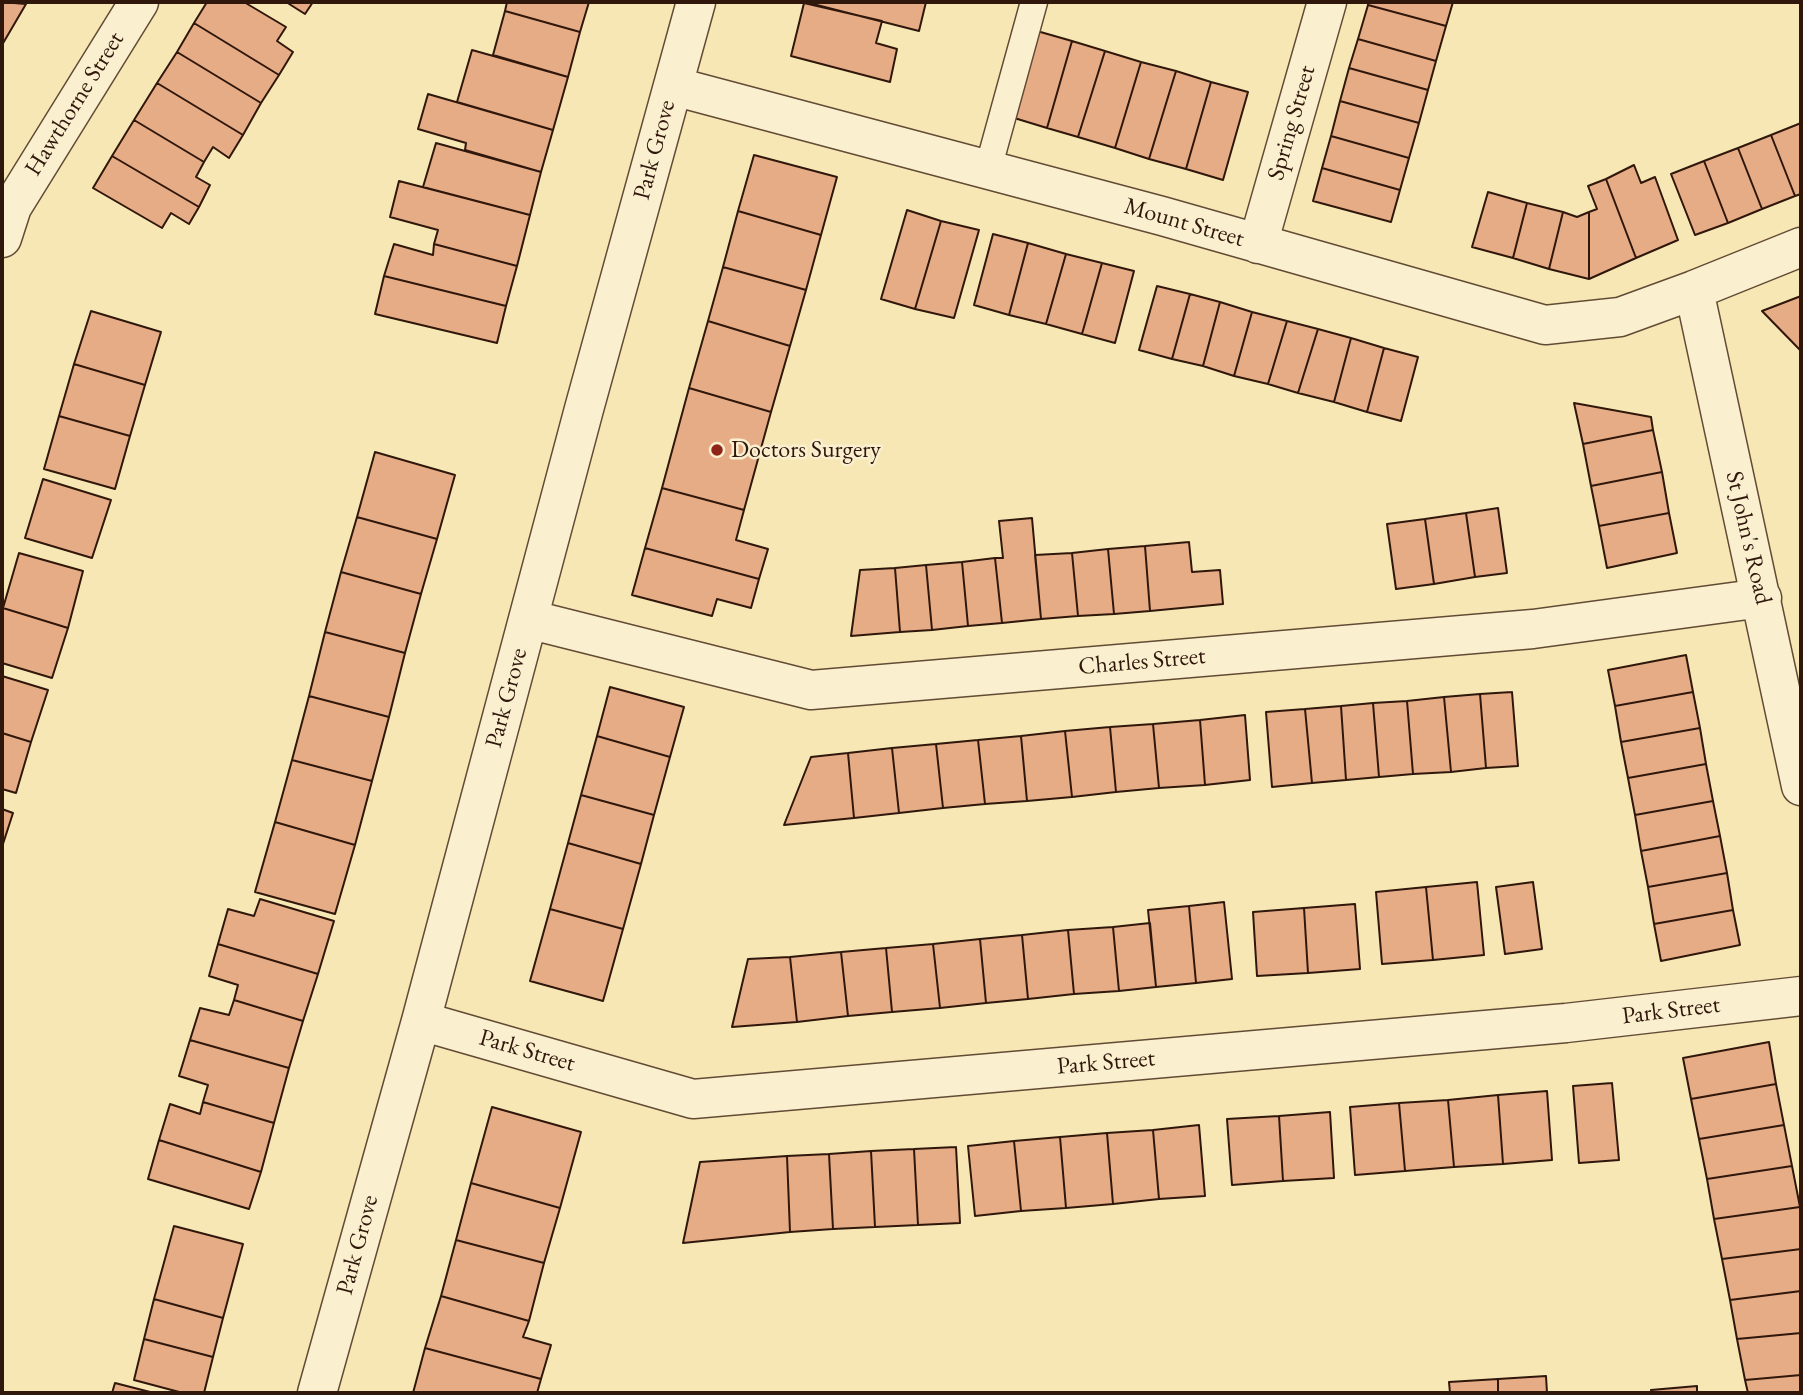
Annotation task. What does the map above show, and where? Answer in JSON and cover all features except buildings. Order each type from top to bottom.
[{"type":"street","name":"Hawthorne Street","points":[[5,215],[139,2]]},
{"type":"street","name":"Park Grove","points":[[317,1393],[421,1021],[696,2]]},
{"type":"street","name":"Spring Street","points":[[1258,244],[1318,4]]},
{"type":"street","name":"Mount Street","points":[[673,86],[988,169],[1545,325],[1620,317],[1801,247]]},
{"type":"street","name":"St John's Road","points":[[1694,290],[1801,786]]},
{"type":"street","name":"Charles Street","points":[[528,619],[811,690],[1533,629],[1762,598]]},
{"type":"street","name":"Park Street","points":[[421,1021],[693,1099],[1566,1024],[1801,996]]},
{"type":"lane","points":[[988,169],[1034,2]]},
{"type":"place","name":"Doctors Surgery","points":[[717,450]]}]
